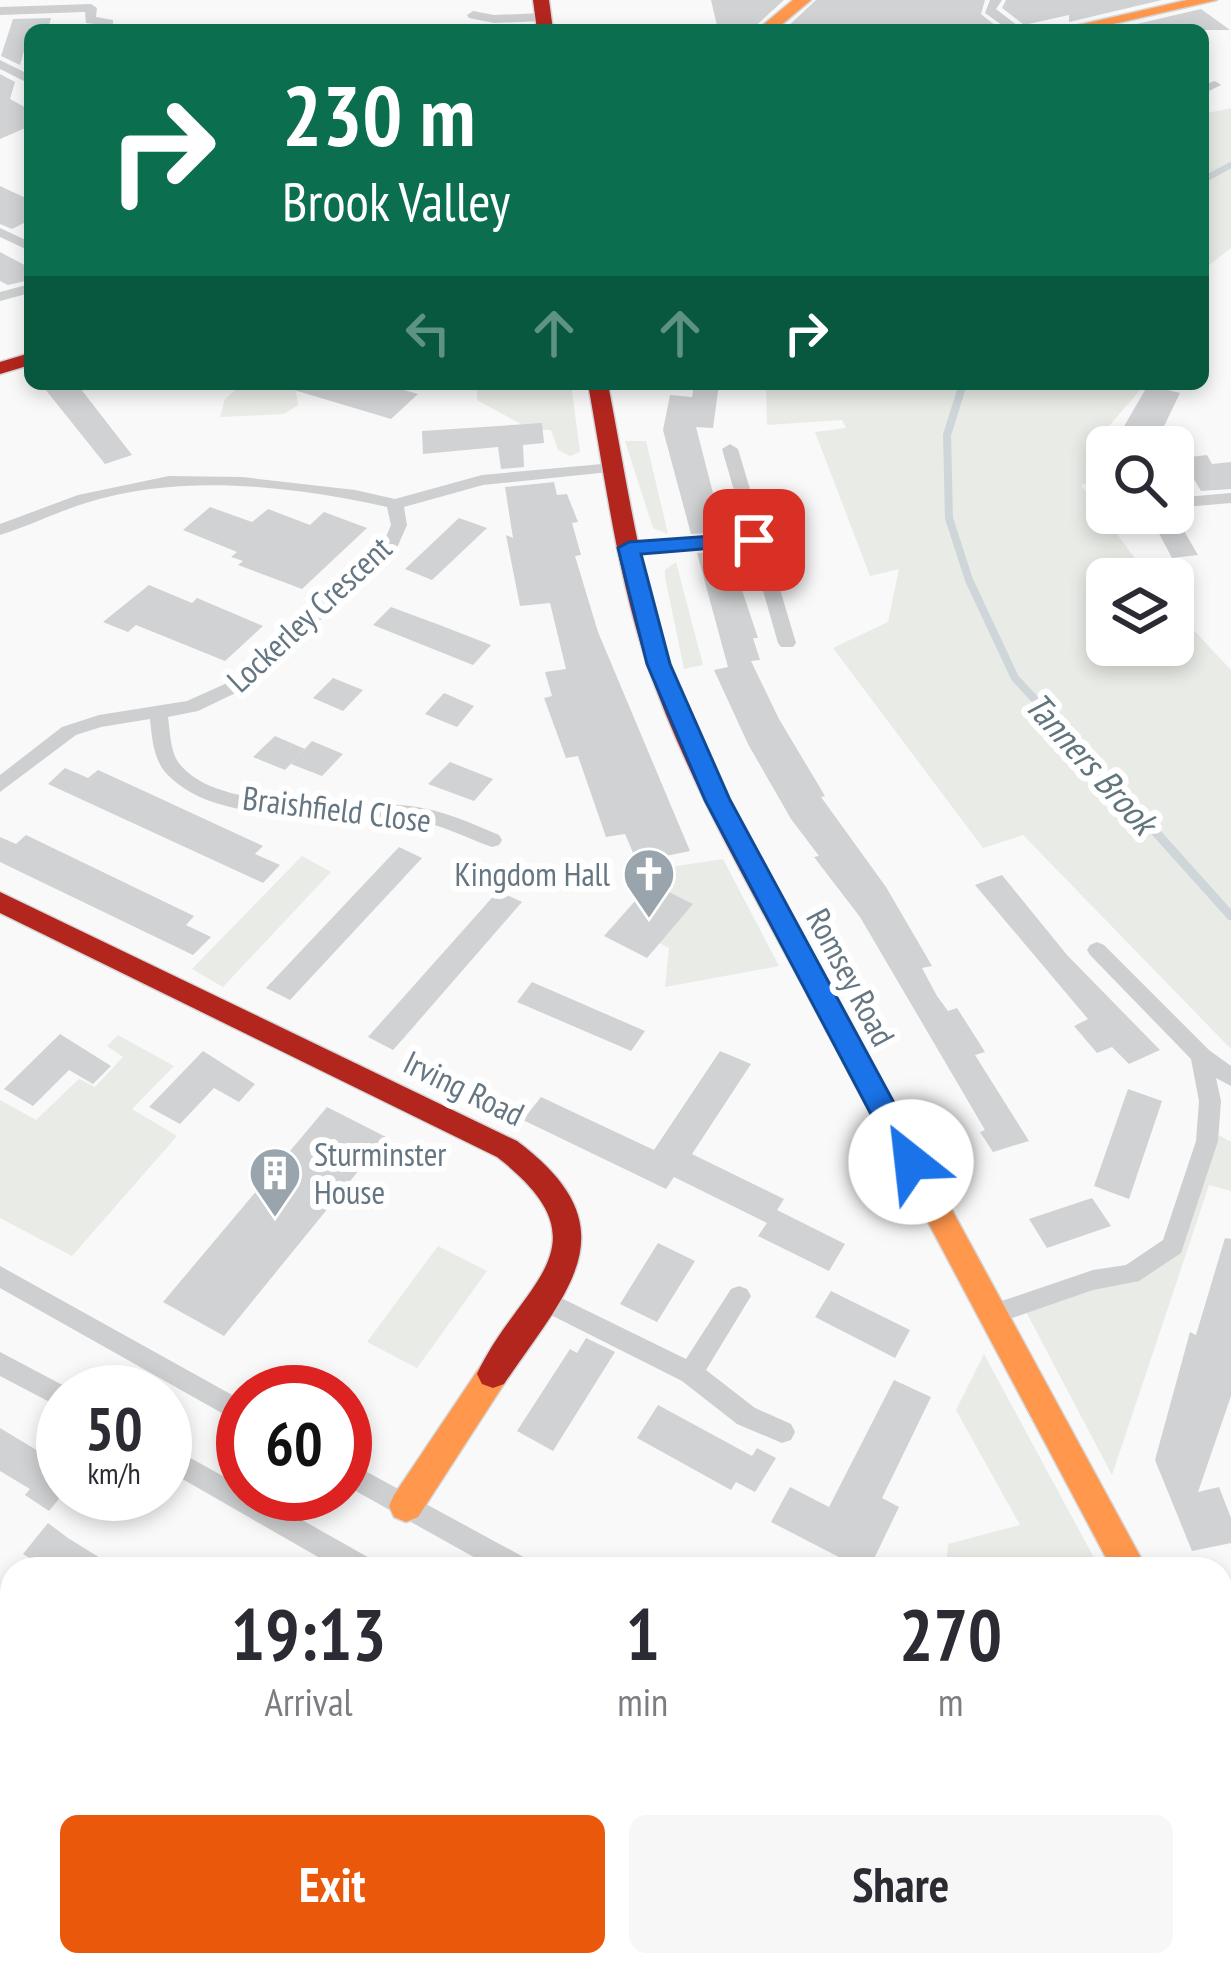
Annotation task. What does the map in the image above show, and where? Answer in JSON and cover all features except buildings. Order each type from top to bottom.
[{"type":"main road","points":[[773,24],[803,0]]},
{"type":"main road","points":[[1094,24],[1209,0]]},
{"type":"main road","name":"Romsey Road","points":[[599,390],[629,548],[659,664],[717,800],[1124,1557]]},
{"type":"main road","name":"Irving Road","points":[[0,902],[507,1149],[539,1169],[562,1194],[571,1227],[561,1271],[406,1506]]},
{"type":"street","points":[[995,0],[988,10],[1008,24]]},
{"type":"street","points":[[0,10],[91,8],[90,20],[109,23]]},
{"type":"street","points":[[474,24],[473,14],[494,19],[543,14]]},
{"type":"street","points":[[730,449],[787,643]]},
{"type":"street","name":"Lockerley Crescent","points":[[0,530],[84,498],[170,481],[242,482],[355,494],[395,504],[482,480],[613,468]]},
{"type":"street","points":[[1194,498],[1231,498]]},
{"type":"street","name":"Lockerley Crescent","points":[[0,785],[69,731],[99,721],[207,702],[256,672],[390,546],[399,525],[395,504]]},
{"type":"street","points":[[629,548],[754,540]]},
{"type":"street","name":"Braishfield Close","points":[[158,712],[167,761],[186,780],[287,808],[412,812],[492,840]]},
{"type":"street","points":[[1096,950],[1201,1056],[1231,1077]]},
{"type":"street","points":[[995,1313],[1094,1280],[1131,1274],[1173,1246],[1220,1101],[1201,1056]]},
{"type":"street","points":[[0,1276],[216,1399]]},
{"type":"street","points":[[691,1373],[739,1296]]},
{"type":"street","points":[[543,1300],[691,1373],[746,1416],[782,1432]]},
{"type":"street","points":[[0,1363],[36,1383]]},
{"type":"street","points":[[192,1471],[343,1557]]},
{"type":"street","points":[[372,1487],[498,1557]]},
{"type":"shaded area","points":[[1231,108],[1231,248],[1209,265],[1209,113]]},
{"type":"shaded area","points":[[236,390],[298,390],[298,405],[284,414],[220,417],[225,399]]},
{"type":"shaded area","points":[[477,390],[572,390],[580,452],[570,456],[558,450],[551,430],[532,430],[477,400]]},
{"type":"shaded area","points":[[766,390],[1140,390],[1109,426],[1086,426],[1086,484],[1081,485],[1086,492],[1086,534],[1117,534],[1135,558],[1086,558],[1086,666],[1194,666],[1194,630],[1231,670],[1231,1049],[1023,835],[983,848],[833,648],[888,622],[899,569],[870,576],[815,432],[846,428],[842,420],[767,425]]},
{"type":"shaded area","points":[[625,441],[646,441],[668,534],[653,528]]},
{"type":"shaded area","points":[[676,562],[703,665],[684,669],[665,577],[665,570]]},
{"type":"shaded area","points":[[302,856],[331,872],[223,987],[192,969]]},
{"type":"shaded area","points":[[723,859],[779,966],[665,987],[669,948],[659,943],[693,904],[651,883],[651,870]]},
{"type":"shaded area","points":[[118,1035],[174,1066],[132,1109],[177,1136],[72,1256],[0,1218],[0,1100],[36,1120],[79,1079],[95,1087],[123,1057],[107,1046]]},
{"type":"shaded area","points":[[1208,1129],[1231,1142],[1231,1191],[1209,1185],[1112,1475],[1022,1304],[1173,1247]]},
{"type":"shaded area","points":[[438,1246],[487,1271],[417,1368],[367,1342]]},
{"type":"shaded area","points":[[984,1354],[1094,1557],[947,1557],[948,1544],[1020,1525],[956,1410]]},
{"type":"waterway","name":"Tanners Brook","points":[[1209,177],[1231,165]]},
{"type":"waterway","name":"Tanners Brook","points":[[961,390],[947,435],[949,518],[969,580],[1015,678],[1094,763]]},
{"type":"waterway","name":"Tanners Brook","points":[[1091,760],[1231,916]]},
{"type":"traffic: slow","points":[[773,24],[803,0]]},
{"type":"traffic: slow","points":[[1094,24],[1209,0]]},
{"type":"traffic: slow","points":[[822,996],[1124,1557]]},
{"type":"traffic: slow","points":[[406,1506],[493,1374]]},
{"type":"traffic: jam","points":[[541,0],[544,24]]},
{"type":"traffic: jam","points":[[0,368],[24,361]]},
{"type":"traffic: jam","points":[[599,390],[631,560],[659,664],[713,792],[822,996]]},
{"type":"traffic: jam","points":[[0,902],[507,1149],[542,1176],[562,1203],[568,1230],[564,1257],[535,1314],[493,1374]]},
{"type":"place","name":"Kingdom Hall","points":[[649,920]]},
{"type":"place","name":"Sturminster House","points":[[275,1219]]},
{"type":"route","points":[[754,540],[629,548],[659,664],[717,800],[911,1162]]}]
